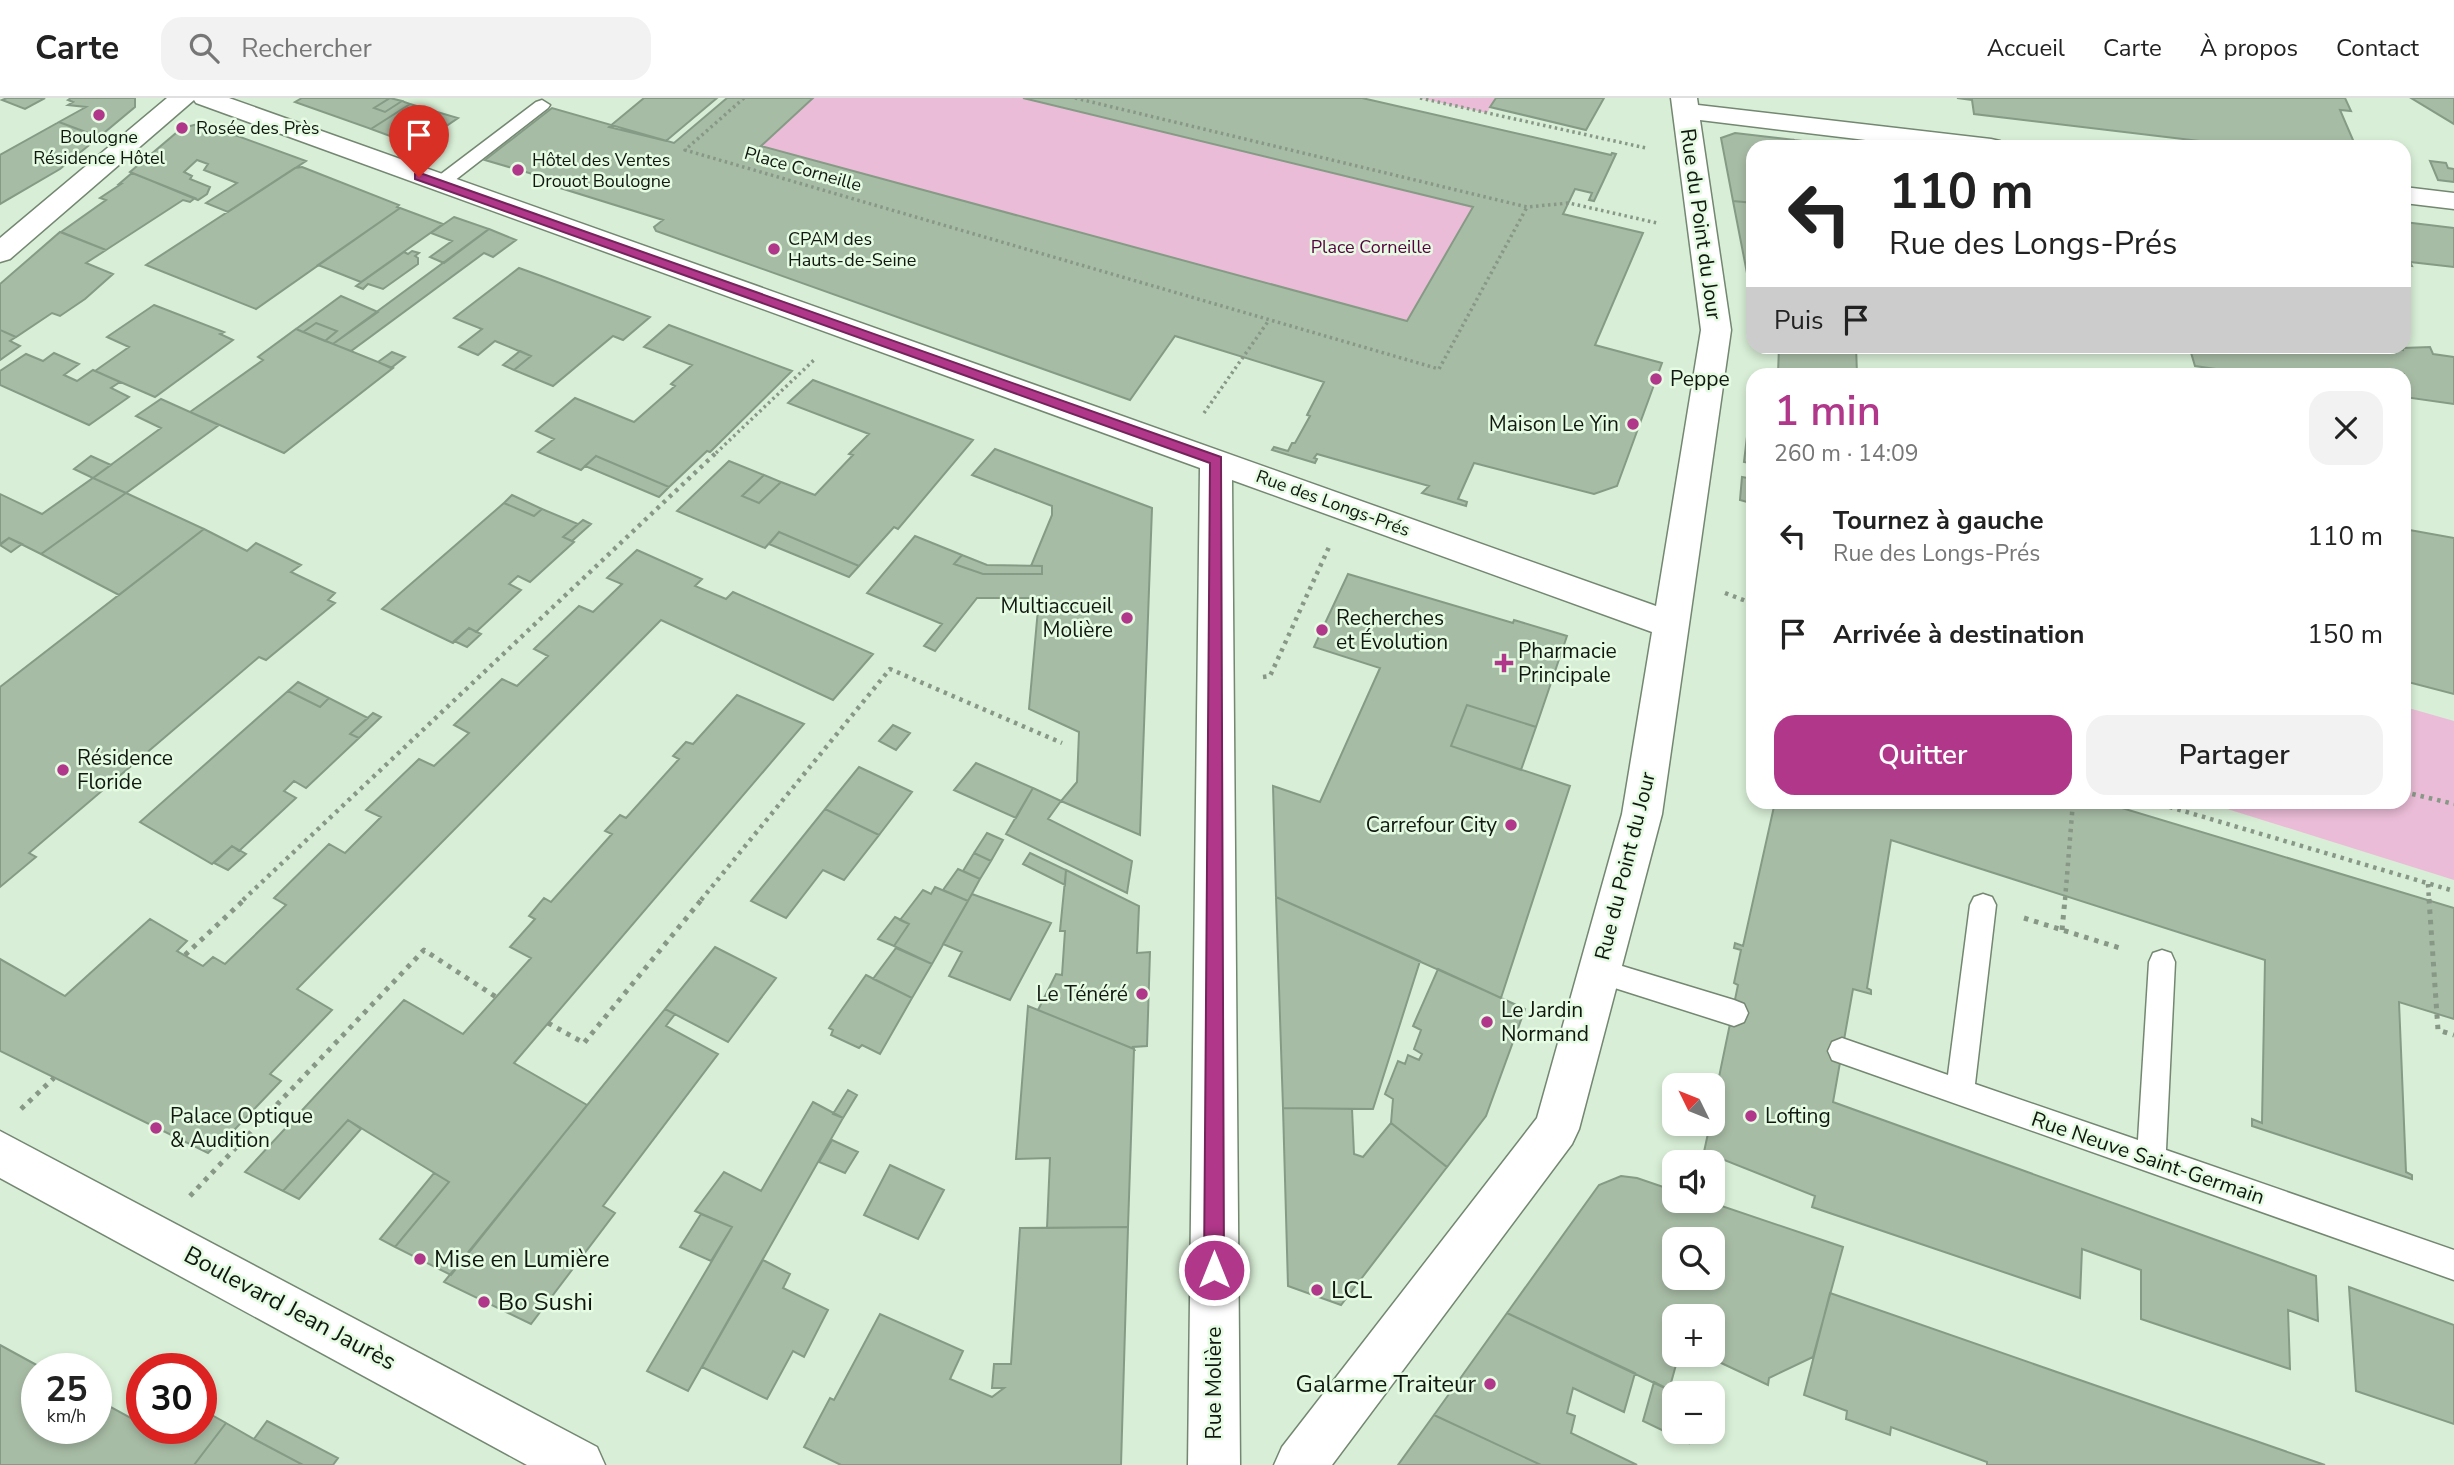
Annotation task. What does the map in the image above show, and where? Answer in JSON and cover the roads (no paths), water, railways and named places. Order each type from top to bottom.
[{"type":"street","points":[[0,253],[182,98]]},
{"type":"street","name":"Rue des Longs-Prés","points":[[205,98],[1671,625]]},
{"type":"street","points":[[1685,105],[1939,140]]},
{"type":"street","name":"Rue du Point du Jour","points":[[1300,1465],[1556,1129],[1642,814],[1716,330],[1685,105]]},
{"type":"street","points":[[2411,196],[2454,201]]},
{"type":"street","name":"Rue Molière","points":[[1198,454],[1214,687],[1214,1465]]},
{"type":"street","name":"Boulevard Jean Jaurès","points":[[9,1132],[154,1236],[579,1465]]},
{"type":"lane","points":[[439,184],[542,105]]},
{"type":"lane","points":[[1960,1092],[1983,905]]},
{"type":"lane","points":[[2151,1159],[2162,962]]},
{"type":"lane","points":[[1599,971],[1734,1013]]},
{"type":"lane","name":"Rue Neuve Saint-Germain","points":[[1842,1051],[2454,1265]]},
{"type":"place","name":"Boulogne Résidence Hôtel","points":[[99,115]]},
{"type":"place","name":"Rosée des Près","points":[[182,128]]},
{"type":"place","name":"Hôtel des Ventes Drouot Boulogne","points":[[518,170]]},
{"type":"place","name":"CPAM des Hauts-de-Seine","points":[[774,249]]},
{"type":"place","name":"Peppe","points":[[1656,379]]},
{"type":"place","name":"Maison Le Yin","points":[[1633,424]]},
{"type":"place","name":"Multiaccueil Molière","points":[[1127,618]]},
{"type":"place","name":"Recherches et Évolution","points":[[1322,630]]},
{"type":"place","name":"Pharmacie Principale","points":[[1504,663]]},
{"type":"place","name":"Résidence Floride","points":[[63,770]]},
{"type":"place","name":"Carrefour City","points":[[1511,825]]},
{"type":"place","name":"Le Ténéré","points":[[1142,994]]},
{"type":"place","name":"Le Jardin Normand","points":[[1487,1022]]},
{"type":"place","name":"Lofting","points":[[1751,1116]]},
{"type":"place","name":"Palace Optique & Audition","points":[[156,1128]]},
{"type":"place","name":"Mise en Lumière","points":[[420,1259]]},
{"type":"place","name":"LCL","points":[[1317,1290]]},
{"type":"place","name":"Bo Sushi","points":[[484,1302]]},
{"type":"place","name":"Galarme Traiteur","points":[[1490,1384]]},
{"type":"park label","name":"Place Corneille","points":[[1371,247]]}]
